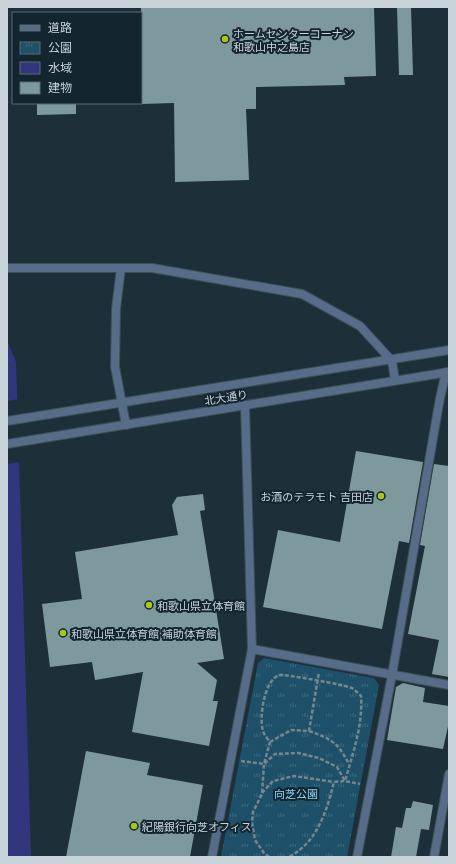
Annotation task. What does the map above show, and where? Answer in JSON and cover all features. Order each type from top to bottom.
[{"type":"street","points":[[7,268],[152,268],[302,294],[360,326],[392,361],[395,380]]},
{"type":"street","points":[[122,268],[116,309],[115,367],[126,425]]},
{"type":"street","name":"北大通り","points":[[7,421],[392,361],[449,350]]},
{"type":"street","points":[[357,857],[392,675],[440,398],[448,372]]},
{"type":"street","name":"北大通り","points":[[7,444],[448,372]]},
{"type":"street","points":[[212,857],[252,649],[245,405]]},
{"type":"street","points":[[252,649],[449,686]]},
{"type":"street","points":[[434,857],[449,774]]},
{"type":"path","points":[[309,731],[321,662]]},
{"type":"path","points":[[270,742],[263,731],[262,710],[267,688],[271,680],[280,674],[338,683],[352,688],[361,696],[362,709],[345,781]]},
{"type":"path","points":[[262,794],[264,764],[270,742],[291,730],[309,731],[327,737],[341,748],[349,764]]},
{"type":"path","points":[[231,759],[264,764],[276,754],[298,754],[319,758],[337,767],[345,781]]},
{"type":"path","points":[[269,857],[264,853],[255,840],[252,812],[262,794],[273,781],[294,776],[334,782],[345,781],[370,787]]},
{"type":"path","points":[[288,857],[300,850],[322,822],[334,782]]},
{"type":"green space","name":"向芝公園","points":[[264,658],[374,678],[379,685],[347,857],[221,857],[258,663]]},
{"type":"water","points":[[7,340],[16,362],[31,857],[7,857]]},
{"type":"pier","points":[[19,399],[21,462],[7,464],[7,401]]},
{"type":"building","points":[[141,7],[374,7],[376,76],[344,77],[345,85],[256,87],[256,109],[246,109],[249,180],[175,182],[174,103],[142,104]]},
{"type":"building","points":[[397,7],[411,7],[413,75],[399,75]]},
{"type":"building","points":[[37,104],[76,104],[76,114],[37,115]]},
{"type":"building","points":[[356,451],[423,462],[409,543],[399,541],[382,629],[263,607],[278,530],[340,542]]},
{"type":"building","points":[[434,464],[449,466],[449,677],[432,674],[439,640],[408,634],[425,546],[420,545]]},
{"type":"building","name":"和歌山県立体育館","points":[[203,494],[205,510],[200,511],[224,659],[197,663],[217,680],[213,701],[218,701],[209,746],[132,732],[143,672],[95,680],[92,662],[50,667],[42,604],[82,599],[75,552],[178,535],[172,505],[177,497]]},
{"type":"building","points":[[403,683],[425,688],[423,702],[449,706],[449,722],[443,749],[387,740],[396,687]]},
{"type":"building","name":"紀陽銀行向芝オフィス","points":[[86,751],[150,763],[147,775],[203,785],[190,857],[66,857]]},
{"type":"building","points":[[413,801],[433,805],[429,830],[421,829],[416,857],[391,857],[396,827],[402,828],[406,808],[411,808]]},
{"type":"place","name":"ホームセンターコーナン 和歌山中之島店","points":[[225,39]]},
{"type":"place","name":"お酒のテラモト 吉田店","points":[[381,496]]},
{"type":"place","name":"和歌山県立体育館","points":[[149,605]]},
{"type":"place","name":"和歌山県立体育館 補助体育館","points":[[63,633]]},
{"type":"place","name":"紀陽銀行向芝オフィス","points":[[134,826]]}]
